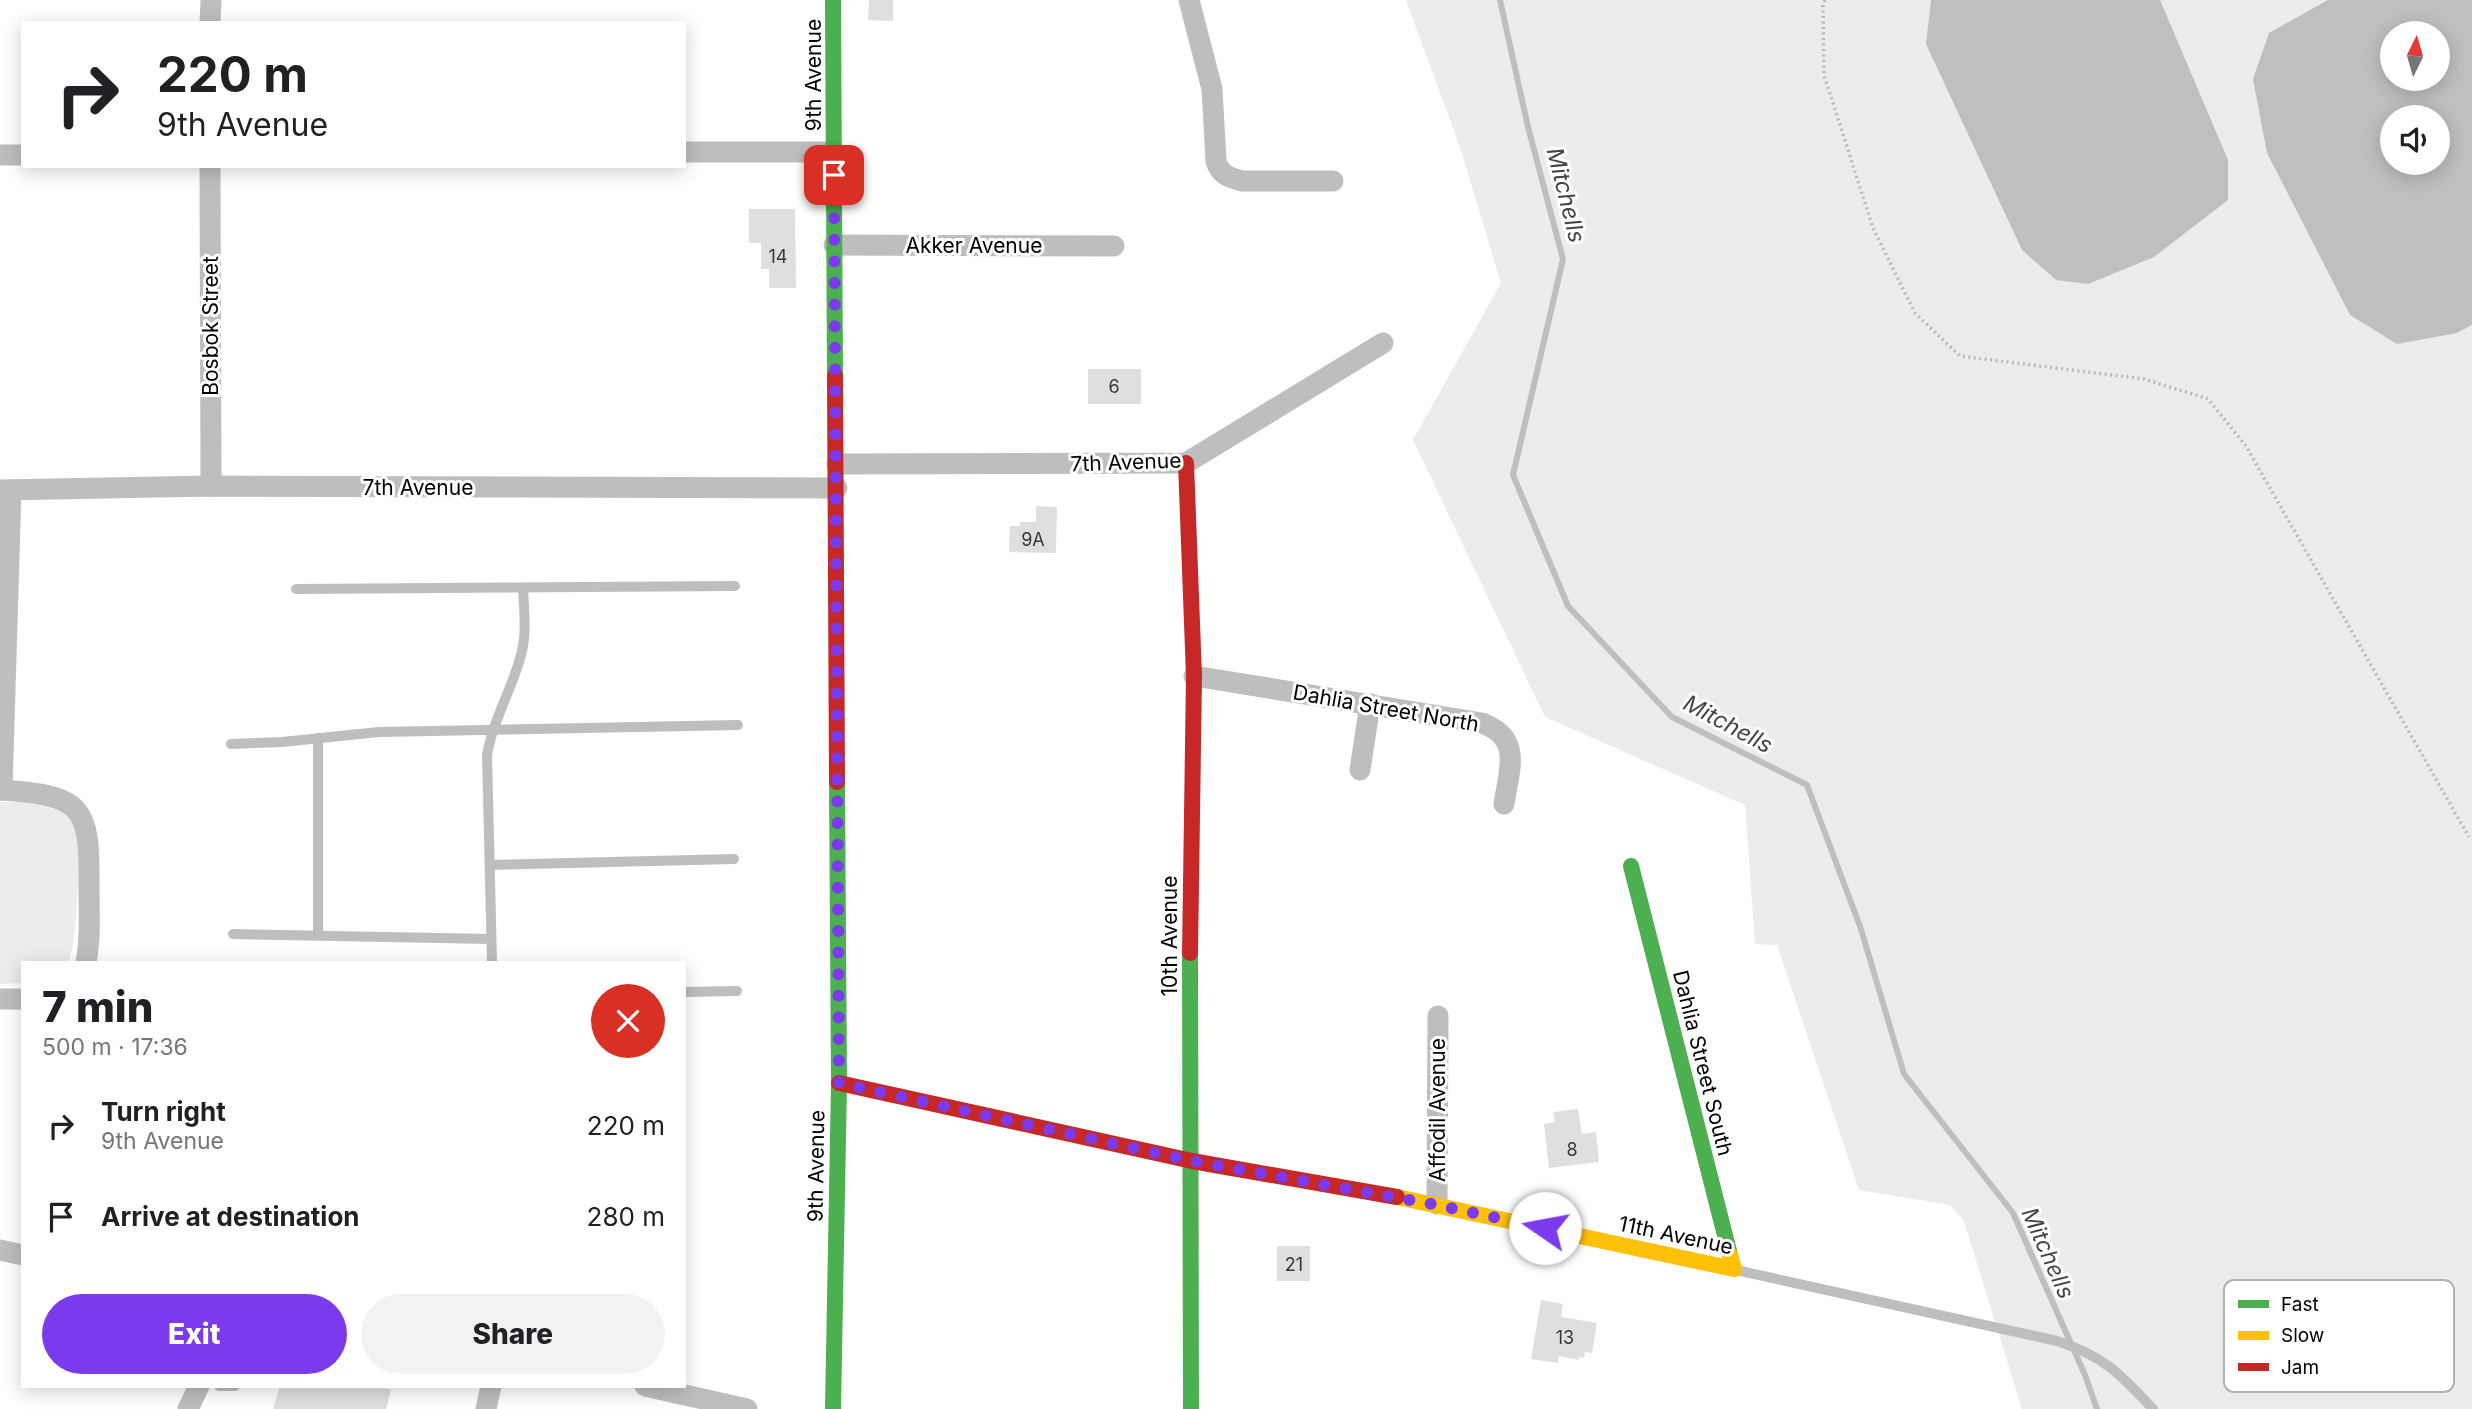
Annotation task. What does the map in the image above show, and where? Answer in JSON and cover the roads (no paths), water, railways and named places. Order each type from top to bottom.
[{"type":"street","points":[[210,21],[211,0]]},
{"type":"street","name":"9th Avenue","points":[[833,0],[839,1083],[833,1409]]},
{"type":"street","points":[[1189,0],[1212,89],[1216,161],[1219,171],[1242,181],[1333,181]]},
{"type":"street","points":[[686,152],[834,152]]},
{"type":"street","points":[[0,155],[21,155]]},
{"type":"street","name":"Bosbok Street","points":[[209,168],[211,486]]},
{"type":"street","name":"Akker Avenue","points":[[834,245],[1114,246]]},
{"type":"street","name":"7th Avenue","points":[[837,464],[1186,463],[1383,343]]},
{"type":"street","name":"10th Avenue","points":[[1186,463],[1194,676],[1190,896],[1191,1409]]},
{"type":"street","name":"7th Avenue","points":[[5,490],[211,486],[837,488]]},
{"type":"street","points":[[5,490],[1,790],[59,799],[71,805],[84,820],[89,849],[86,961]]},
{"type":"street","name":"Dahlia Street North","points":[[1194,676],[1494,727],[1504,736],[1510,748],[1504,804]]},
{"type":"street","points":[[1360,770],[1370,704]]},
{"type":"street","name":"Dahlia Street South","points":[[1631,866],[1734,1269]]},
{"type":"street","points":[[0,999],[21,999]]},
{"type":"street","name":"Affodil Avenue","points":[[1437,1205],[1438,1016]]},
{"type":"street","name":"11th Avenue","points":[[839,1083],[1192,1161],[1437,1205],[1734,1269]]},
{"type":"street","points":[[0,1250],[21,1255]]},
{"type":"street","points":[[188,1409],[198,1388]]},
{"type":"street","points":[[486,1409],[491,1388]]},
{"type":"street","points":[[654,1388],[747,1409]]},
{"type":"lane","points":[[296,589],[735,586]]},
{"type":"lane","points":[[492,961],[487,755],[492,730],[521,657],[524,634],[523,588]]},
{"type":"lane","points":[[231,744],[379,732],[738,725]]},
{"type":"lane","points":[[318,738],[318,935]]},
{"type":"lane","points":[[490,865],[734,859]]},
{"type":"lane","points":[[233,934],[491,939]]},
{"type":"lane","points":[[686,992],[737,991]]},
{"type":"lane","name":"11th Avenue","points":[[1734,1269],[2057,1341],[2082,1349],[2097,1356],[2122,1375],[2153,1409]]},
{"type":"waterway","name":"Mitchells","points":[[1500,0],[1528,127],[1563,259],[1513,475],[1568,606],[1672,717],[1807,785],[1861,929],[1904,1074],[2013,1213],[2085,1375],[2097,1409]]}]
